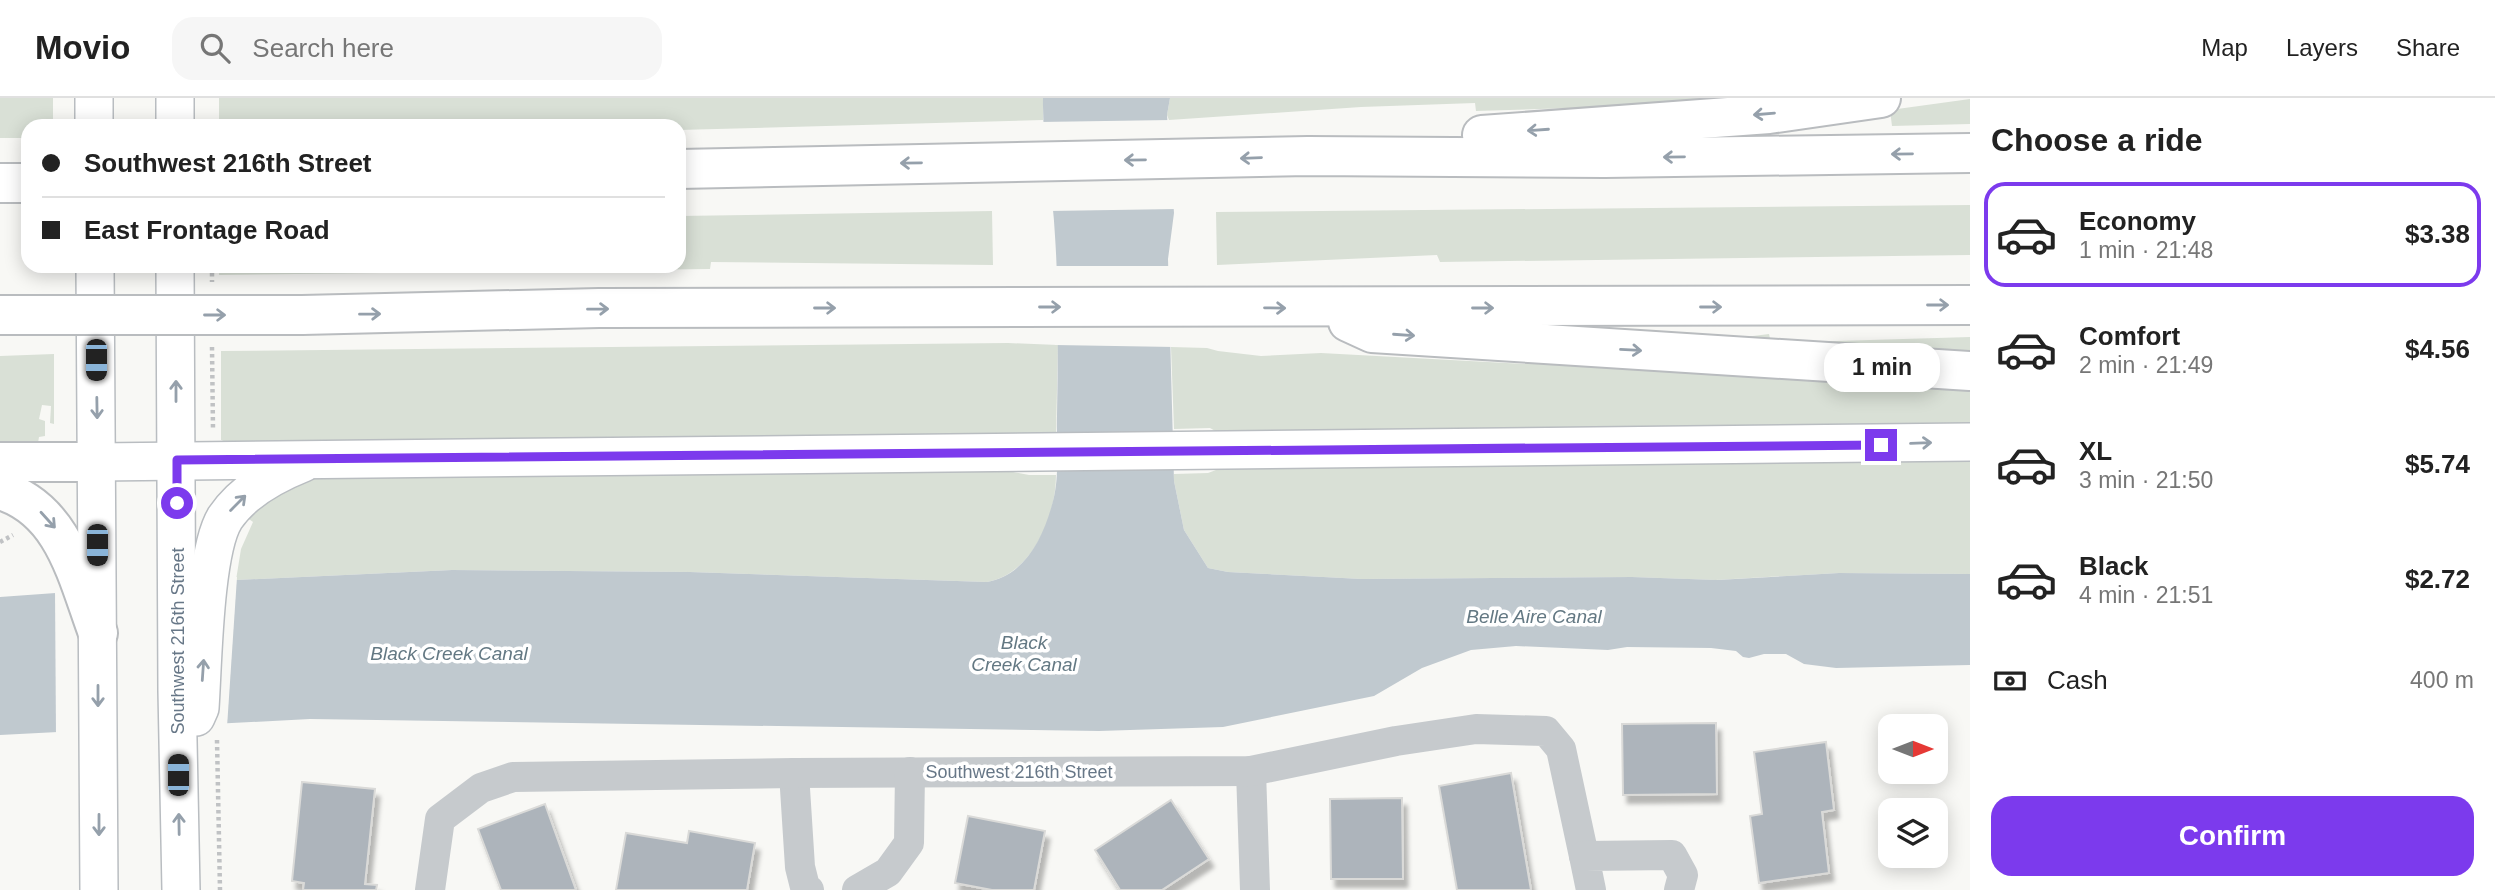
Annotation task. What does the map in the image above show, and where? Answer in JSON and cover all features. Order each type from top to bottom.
[{"type":"highway","points":[[1307,156],[1496,133],[1769,114],[1881,98]]},
{"type":"highway","points":[[686,169],[1307,156],[1605,158],[1970,153]]},
{"type":"highway","points":[[0,183],[21,183]]},
{"type":"highway","points":[[0,315],[302,315],[599,308],[1970,305]]},
{"type":"highway","points":[[1317,308],[1372,333],[1970,371]]},
{"type":"highway","points":[[0,462],[97,462]]},
{"type":"highway","points":[[0,490],[20,497],[32,505],[49,521],[65,546],[86,568],[98,633]]},
{"type":"main road","points":[[94,98],[94,119]]},
{"type":"main road","points":[[175,98],[175,119]]},
{"type":"main road","points":[[86,568],[97,462],[95,273]]},
{"type":"main road","name":"Southwest 216th Street","points":[[176,273],[177,460],[195,563],[178,758],[181,890]]},
{"type":"main road","points":[[97,462],[1970,442]]},
{"type":"main road","points":[[195,563],[237,503],[275,475],[313,459]]},
{"type":"main road","points":[[98,633],[99,890]]},
{"type":"street","name":"Southwest 216th Street","points":[[430,890],[440,819],[481,788],[513,778],[794,773],[1251,771],[1396,741],[1476,729],[1546,732],[1560,749],[1591,890]]},
{"type":"street","points":[[1251,771],[1255,890]]},
{"type":"street","points":[[857,890],[888,872],[909,843],[910,772]]},
{"type":"street","points":[[794,773],[800,867],[805,887],[809,890]]},
{"type":"street","points":[[1584,856],[1672,855],[1683,875],[1679,890]]},
{"type":"path","points":[[212,273],[212,293]]},
{"type":"path","points":[[212,334],[213,442]]},
{"type":"path","points":[[216,756],[220,890]]},
{"type":"shaded area","points":[[0,98],[53,98],[53,119],[21,119],[21,138],[0,138]]},
{"type":"shaded area","points":[[219,98],[1043,98],[1043,120],[686,130],[686,119],[219,119]]},
{"type":"shaded area","points":[[1170,98],[1721,98],[1634,106],[1476,111],[1475,103],[1361,107],[1169,120],[1167,115]]},
{"type":"shaded area","points":[[1970,99],[1970,124],[1892,126],[1890,110]]},
{"type":"shaded area","points":[[1970,205],[1970,255],[1440,262],[1437,255],[1217,265],[1216,212]]},
{"type":"shaded area","points":[[992,211],[993,265],[711,262],[710,269],[686,269],[686,216]]},
{"type":"shaded area","points":[[219,273],[383,273],[219,275]]},
{"type":"shaded area","points":[[1769,334],[1771,343],[1970,337],[1970,358],[1735,343],[1737,338]]},
{"type":"shaded area","points":[[1008,343],[1058,345],[1056,434],[221,440],[221,351]]},
{"type":"shaded area","points":[[1171,347],[1207,348],[1261,356],[1321,353],[1525,364],[1527,359],[1970,386],[1970,423],[1224,436],[1210,428],[1174,429]]},
{"type":"shaded area","points":[[54,354],[54,424],[50,423],[51,406],[42,405],[39,419],[45,421],[45,436],[39,437],[38,443],[0,444],[0,356]]},
{"type":"shaded area","points":[[1970,457],[1970,574],[1839,573],[1716,580],[1632,577],[1362,579],[1228,572],[1208,568],[1184,530],[1174,481],[1174,474],[1208,473],[1224,467]]},
{"type":"shaded area","points":[[1003,470],[1029,475],[1056,475],[1055,491],[1046,525],[1029,556],[1003,577],[987,582],[690,572],[452,570],[236,580],[241,549],[253,522],[242,514],[311,475]]},
{"type":"water","points":[[1043,98],[1170,98],[1167,115],[1174,213],[1168,259],[1174,481],[1184,530],[1208,568],[1228,572],[1362,579],[1632,577],[1717,580],[1839,573],[1970,574],[1970,665],[1836,668],[1804,664],[1786,654],[1764,654],[1749,658],[1736,651],[1711,648],[1627,647],[1608,650],[1516,646],[1471,650],[1422,668],[1374,696],[1223,727],[1099,731],[310,719],[0,735],[0,597],[236,580],[452,570],[690,572],[987,582],[1001,578],[1023,563],[1038,540],[1053,501],[1056,480],[1057,281]]},
{"type":"pier","points":[[1171,120],[1177,209],[1049,211],[1040,122]]},
{"type":"pier","points":[[1053,266],[1172,266],[1175,347],[1055,345]]},
{"type":"pier","points":[[237,577],[227,727],[56,736],[55,590]]},
{"type":"building","points":[[1716,723],[1717,794],[1623,795],[1622,724]]},
{"type":"building","points":[[1826,742],[1834,810],[1822,812],[1829,873],[1759,883],[1750,816],[1762,814],[1754,752]]},
{"type":"building","points":[[1511,773],[1531,890],[1457,890],[1439,786]]},
{"type":"building","points":[[302,782],[375,789],[365,884],[377,885],[376,890],[303,890],[304,883],[292,881]]},
{"type":"building","points":[[1402,798],[1403,879],[1331,879],[1330,799]]},
{"type":"building","points":[[1171,800],[1209,859],[1162,890],[1120,890],[1095,850]]},
{"type":"building","points":[[545,804],[576,890],[501,890],[478,829]]},
{"type":"building","points":[[968,816],[1045,831],[1034,890],[992,890],[955,883]]},
{"type":"building","points":[[689,831],[755,843],[747,890],[616,890],[626,833],[687,843]]},
{"type":"route","points":[[177,503],[177,460],[1881,445]]},
{"type":"water label","name":"Belle Aire Canal","points":[[1534,616]]},
{"type":"water label","name":"Black Creek Canal","points":[[449,653]]},
{"type":"water label","name":"Black Creek Canal","points":[[1024,653]]}]
